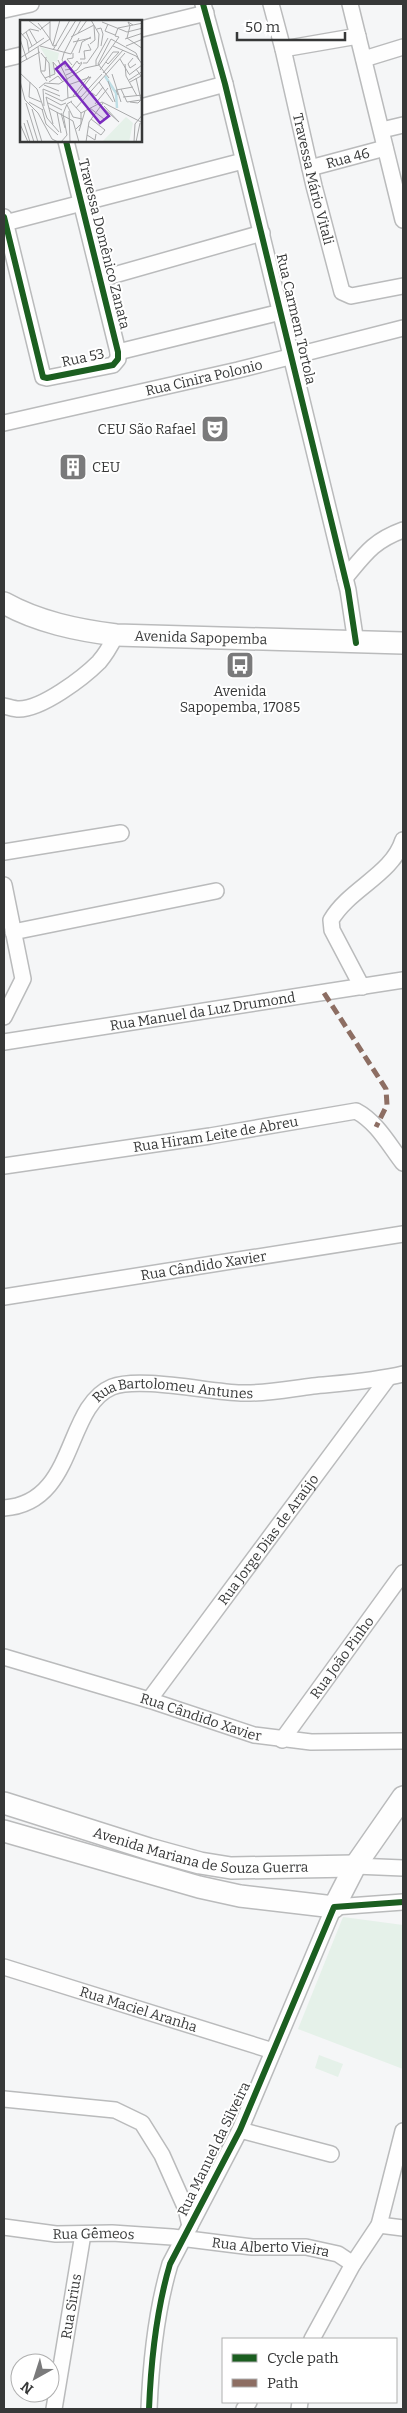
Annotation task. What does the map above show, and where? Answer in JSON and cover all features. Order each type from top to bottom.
[{"type":"main road","name":"Avenida Sapopemba","points":[[4,603],[63,625],[116,636],[403,643]]},
{"type":"main road","points":[[334,1907],[355,1866],[403,1797]]},
{"type":"main road","name":"Avenida Mariana de Souza Guerra","points":[[4,1803],[149,1849],[200,1863],[231,1868],[355,1866]]},
{"type":"main road","name":"Avenida Mariana de Souza Guerra","points":[[4,1831],[207,1889],[240,1896],[334,1907]]},
{"type":"street","points":[[4,10],[31,4]]},
{"type":"street","name":"Travessa Mário Vitali","points":[[271,4],[342,292],[351,296],[403,286]]},
{"type":"street","points":[[350,4],[385,148],[401,202],[403,220]]},
{"type":"street","points":[[142,29],[205,9]]},
{"type":"street","name":"Rua Carmem Tortola","points":[[205,9],[346,578],[356,643]]},
{"type":"street","points":[[283,49],[358,36]]},
{"type":"street","points":[[364,59],[403,47]]},
{"type":"street","points":[[4,59],[20,55]]},
{"type":"street","points":[[142,107],[225,84]]},
{"type":"street","points":[[382,130],[403,125]]},
{"type":"street","name":"Travessa Domênico Zanata","points":[[66,142],[118,352]]},
{"type":"street","name":"Rua 46","points":[[310,168],[385,148]]},
{"type":"street","points":[[4,220],[81,204],[243,161]]},
{"type":"street","name":"Rua 53","points":[[4,220],[44,378],[114,365],[118,360],[118,352]]},
{"type":"street","points":[[100,279],[262,233]]},
{"type":"street","points":[[118,352],[281,312]]},
{"type":"street","name":"Rua Cinira Polonio","points":[[4,423],[403,328]]},
{"type":"street","points":[[346,578],[374,544],[385,537],[403,530]]},
{"type":"street","points":[[4,706],[19,709],[33,706],[49,699],[84,675],[99,661],[116,636]]},
{"type":"street","points":[[4,852],[121,833]]},
{"type":"street","points":[[362,987],[332,930],[331,920],[352,895],[392,862],[399,852],[403,840]]},
{"type":"street","points":[[4,885],[23,979],[4,1017]]},
{"type":"street","points":[[13,932],[216,891]]},
{"type":"street","name":"Rua Manuel da Luz Drumond","points":[[4,1042],[403,980]]},
{"type":"street","name":"Rua Hiram Leite de Abreu","points":[[4,1166],[210,1136],[356,1112],[366,1117],[376,1127],[403,1163]]},
{"type":"street","name":"Rua Cândido Xavier","points":[[4,1297],[403,1234]]},
{"type":"street","name":"Rua Bartolomeu Antunes","points":[[4,1508],[18,1507],[40,1495],[56,1476],[87,1412],[99,1396],[112,1387],[128,1384],[146,1384],[253,1393],[388,1378],[403,1374]]},
{"type":"street","name":"Rua Jorge Dias de Araújo","points":[[149,1700],[388,1378]]},
{"type":"street","name":"Rua João Pinho","points":[[282,1740],[403,1573]]},
{"type":"street","name":"Rua Cândido Xavier","points":[[4,1657],[149,1700],[254,1735],[282,1740],[403,1741]]},
{"type":"street","name":"Avenida Mariana de Souza Guerra","points":[[355,1866],[403,1868]]},
{"type":"street","name":"Avenida Mariana de Souza Guerra","points":[[334,1907],[403,1902]]},
{"type":"street","name":"Rua Manuel da Silveira","points":[[149,2409],[154,2339],[163,2287],[170,2264],[240,2130],[334,1907]]},
{"type":"street","name":"Rua Maciel Aranha","points":[[4,1967],[273,2051]]},
{"type":"street","points":[[4,2099],[115,2110],[142,2123],[162,2155],[186,2208],[187,2232]]},
{"type":"street","points":[[240,2130],[331,2154]]},
{"type":"street","points":[[313,2338],[353,2264],[379,2225],[403,2132]]},
{"type":"street","points":[[379,2225],[403,2228]]},
{"type":"street","name":"Rua Gêmeos","points":[[4,2227],[41,2233],[187,2232]]},
{"type":"street","name":"Rua Alberto Vieira","points":[[187,2232],[252,2247],[306,2247],[338,2254],[353,2264]]},
{"type":"street","name":"Rua Sirius","points":[[54,2409],[83,2234]]},
{"type":"shaded area","points":[[343,1917],[403,1925],[403,2069],[298,2029]]},
{"type":"shaded area","points":[[319,2055],[343,2064],[338,2077],[315,2068]]},
{"type":"marked path","points":[[324,993],[386,1089],[387,1105],[376,1127]]},
{"type":"cycle path","points":[[203,4],[225,84],[348,590],[356,643]]},
{"type":"cycle path","points":[[4,217],[43,377],[47,378],[113,365],[118,359],[118,352],[66,142]]},
{"type":"cycle path","points":[[149,2409],[155,2336],[170,2264],[240,2130],[334,1907],[403,1902]]},
{"type":"place","name":"CEU São Rafael","points":[[215,429]]},
{"type":"place","name":"CEU","points":[[73,467]]},
{"type":"place","name":"Avenida Sapopemba, 17085","points":[[240,665]]}]
